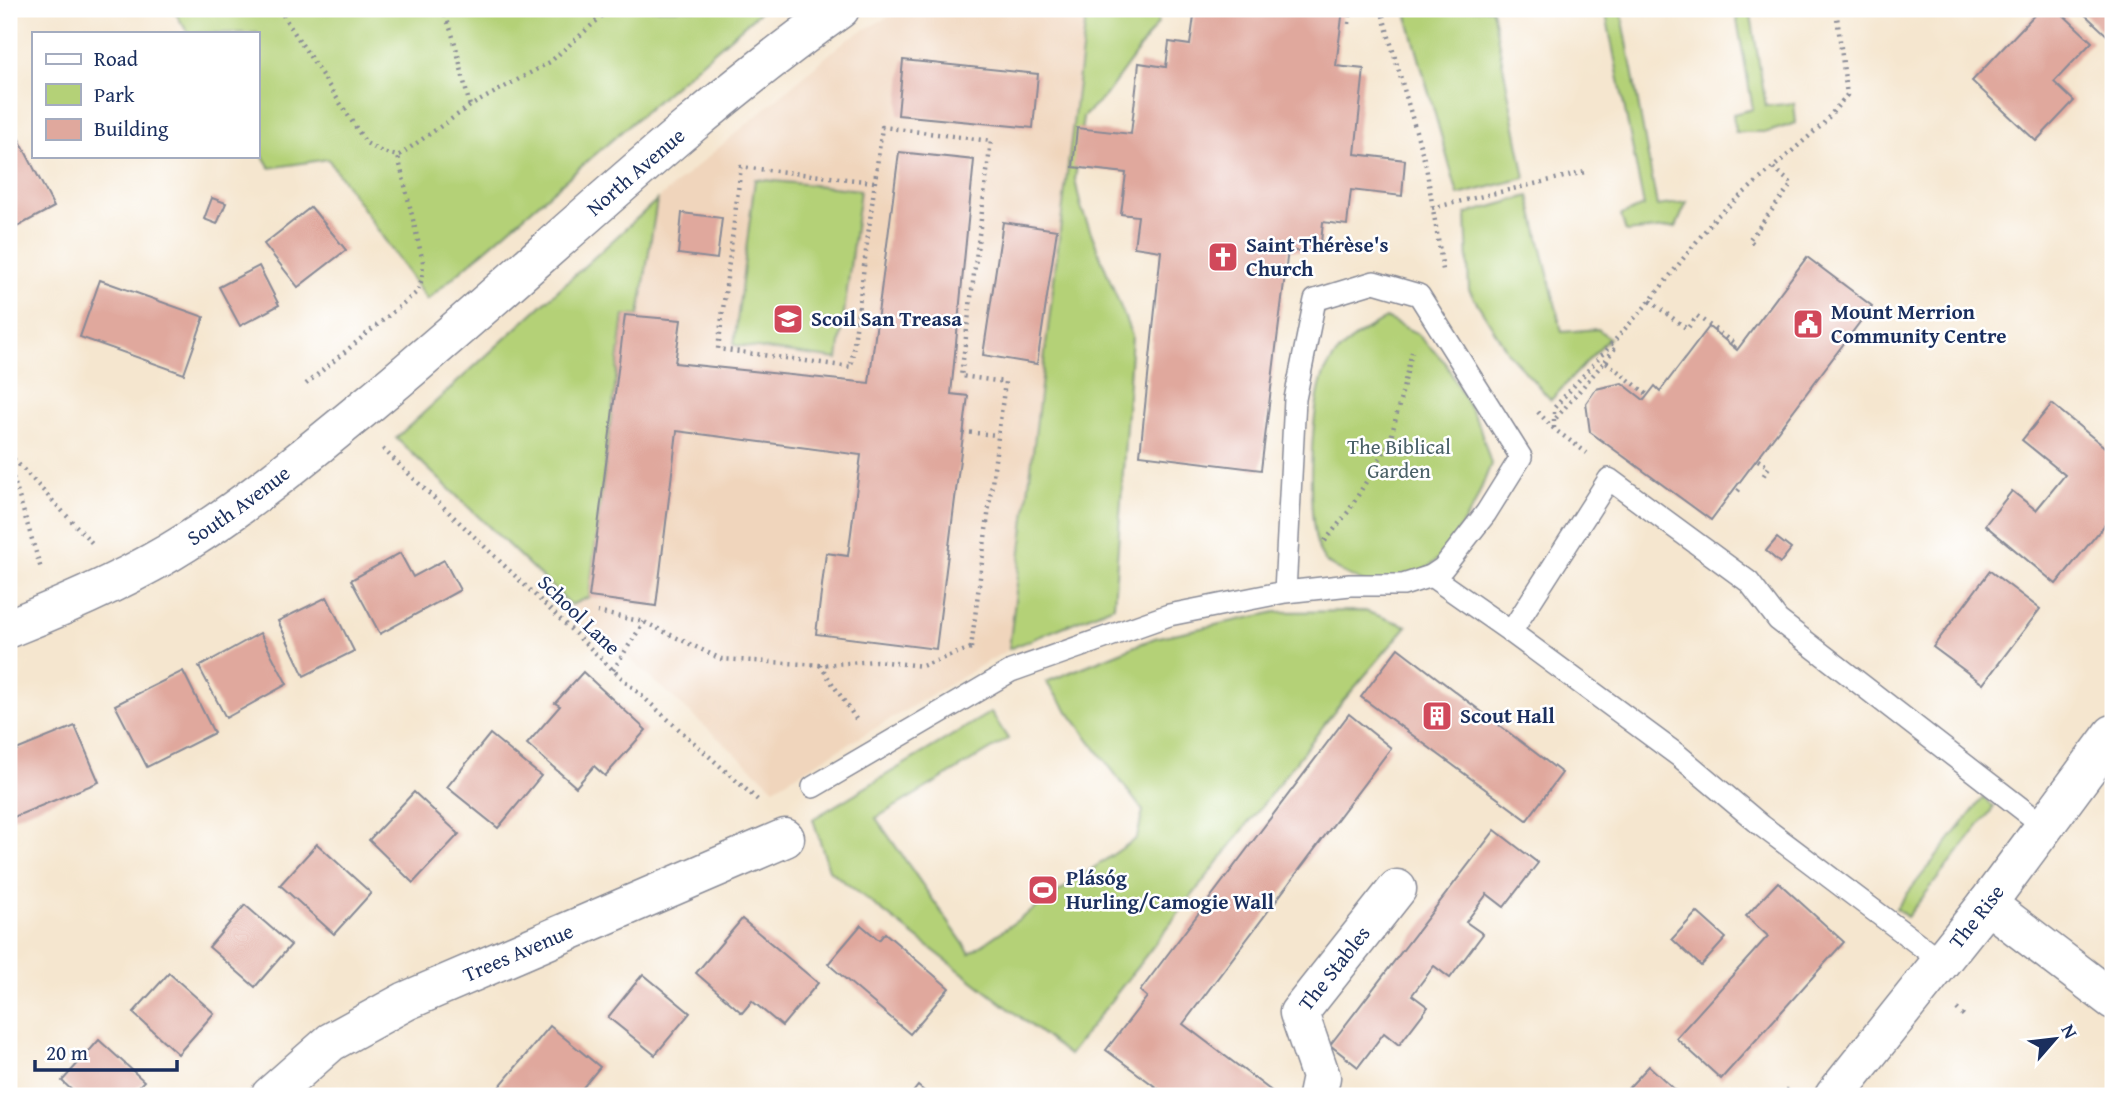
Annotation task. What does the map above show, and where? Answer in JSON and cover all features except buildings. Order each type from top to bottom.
[{"type":"street","name":"North Avenue","points":[[441,344],[672,139],[779,52],[840,9]]},
{"type":"street","name":"South Avenue","points":[[9,628],[53,610],[183,545],[279,480],[441,344]]},
{"type":"street","name":"The Rise","points":[[1834,1096],[1987,904],[2113,734]]},
{"type":"street","name":"Trees Avenue","points":[[270,1096],[331,1042],[406,1001],[785,838]]},
{"type":"street","name":"The Stables","points":[[1317,1096],[1321,1077],[1300,1013],[1397,889]]},
{"type":"street","points":[[1987,904],[2113,1000]]},
{"type":"lane","points":[[813,787],[1007,674],[1169,615],[1285,592],[1350,585],[1403,585],[1431,576],[1443,568],[1486,513],[1521,457],[1419,295],[1374,282],[1315,300],[1295,400],[1285,592]]},
{"type":"lane","points":[[1511,632],[1609,479],[1749,582],[1778,620],[2044,826]]},
{"type":"lane","points":[[1431,576],[1679,756],[1762,826],[1941,961]]},
{"type":"path","points":[[281,9],[366,143],[382,152],[398,156],[470,106],[550,62],[610,9]]},
{"type":"path","points":[[442,9],[454,32],[470,106]]},
{"type":"path","points":[[1349,24],[1351,9]]},
{"type":"path","points":[[1381,9],[1426,166],[1444,276]]},
{"type":"path","points":[[1536,411],[1554,429],[1554,408],[1650,301],[1715,218],[1822,125],[1847,95],[1836,9]]},
{"type":"path","points":[[874,182],[741,167],[718,349],[851,367],[882,127],[990,141],[961,376],[1005,382],[971,648]]},
{"type":"path","points":[[306,384],[417,292],[422,279],[423,262],[398,156]]},
{"type":"path","points":[[1753,243],[1749,240],[1792,184],[1773,168]]},
{"type":"path","points":[[1432,208],[1585,172]]},
{"type":"path","points":[[1650,301],[1687,329],[1697,316],[1736,345],[1734,347]]},
{"type":"path","points":[[1318,550],[1348,512],[1390,442],[1413,345]]},
{"type":"path","points":[[1555,419],[1616,347]]},
{"type":"path","points":[[1605,361],[1648,395]]},
{"type":"path","points":[[963,432],[998,435]]},
{"type":"path","name":"School Lane","points":[[377,443],[612,670],[764,805]]},
{"type":"path","points":[[9,454],[122,576]]},
{"type":"path","points":[[1758,460],[1769,467],[1762,478]]},
{"type":"path","points":[[9,464],[53,610]]},
{"type":"path","points":[[597,612],[644,622],[721,659],[820,665],[876,661],[922,666],[971,648],[995,657],[1007,674]]},
{"type":"path","points":[[612,670],[644,622]]},
{"type":"path","points":[[820,665],[866,734]]},
{"type":"shaded area","name":"Scoil San Treasa","points":[[903,9],[1087,9],[1009,649],[774,788],[624,654],[396,438],[657,200],[847,39]]},
{"type":"green space","points":[[173,9],[763,9],[427,300],[328,159],[270,168],[259,149],[259,32],[187,32]]},
{"type":"green space","points":[[1087,9],[1159,9],[1158,23],[1105,96],[1083,117],[1075,180],[1081,207],[1132,336],[1114,606],[1009,649]]},
{"type":"green space","points":[[1405,9],[1492,9],[1525,178],[1458,195]]},
{"type":"green space","points":[[1605,9],[1621,9],[1657,206],[1687,202],[1676,227],[1626,232],[1621,215],[1644,206]]},
{"type":"green space","points":[[1735,9],[1750,9],[1766,106],[1794,103],[1796,123],[1768,132],[1735,132],[1733,114],[1753,109]]},
{"type":"green space","points":[[755,179],[860,190],[838,359],[734,345]]},
{"type":"green space","points":[[1529,196],[1562,332],[1598,329],[1609,338],[1551,400],[1509,354],[1469,290],[1466,214]]},
{"type":"green space","points":[[657,200],[639,316],[624,315],[589,597],[571,605],[396,438]]},
{"type":"green space","name":"The Biblical Garden","points":[[1386,318],[1416,333],[1445,362],[1479,425],[1491,464],[1474,506],[1443,555],[1417,576],[1373,587],[1331,566],[1318,549],[1311,500],[1311,471],[1315,413],[1324,374],[1343,348]]},
{"type":"green space","points":[[1365,611],[1407,626],[1338,707],[1069,1055],[829,870],[813,819],[991,712],[1008,739],[876,818],[970,953],[1137,838],[1143,811],[1046,682],[1155,638],[1276,612]]},
{"type":"green space","points":[[1983,798],[1994,807],[1907,917],[1896,908]]},
{"type":"place","name":"Saint Thérèse's Church","points":[[1223,257]]},
{"type":"place","name":"Scoil San Treasa","points":[[788,319]]},
{"type":"place","name":"Mount Merrion Community Centre","points":[[1808,324]]},
{"type":"place","name":"Scout Hall","points":[[1437,716]]},
{"type":"place","name":"Plásóg Hurling/Camogie Wall","points":[[1043,890]]}]
